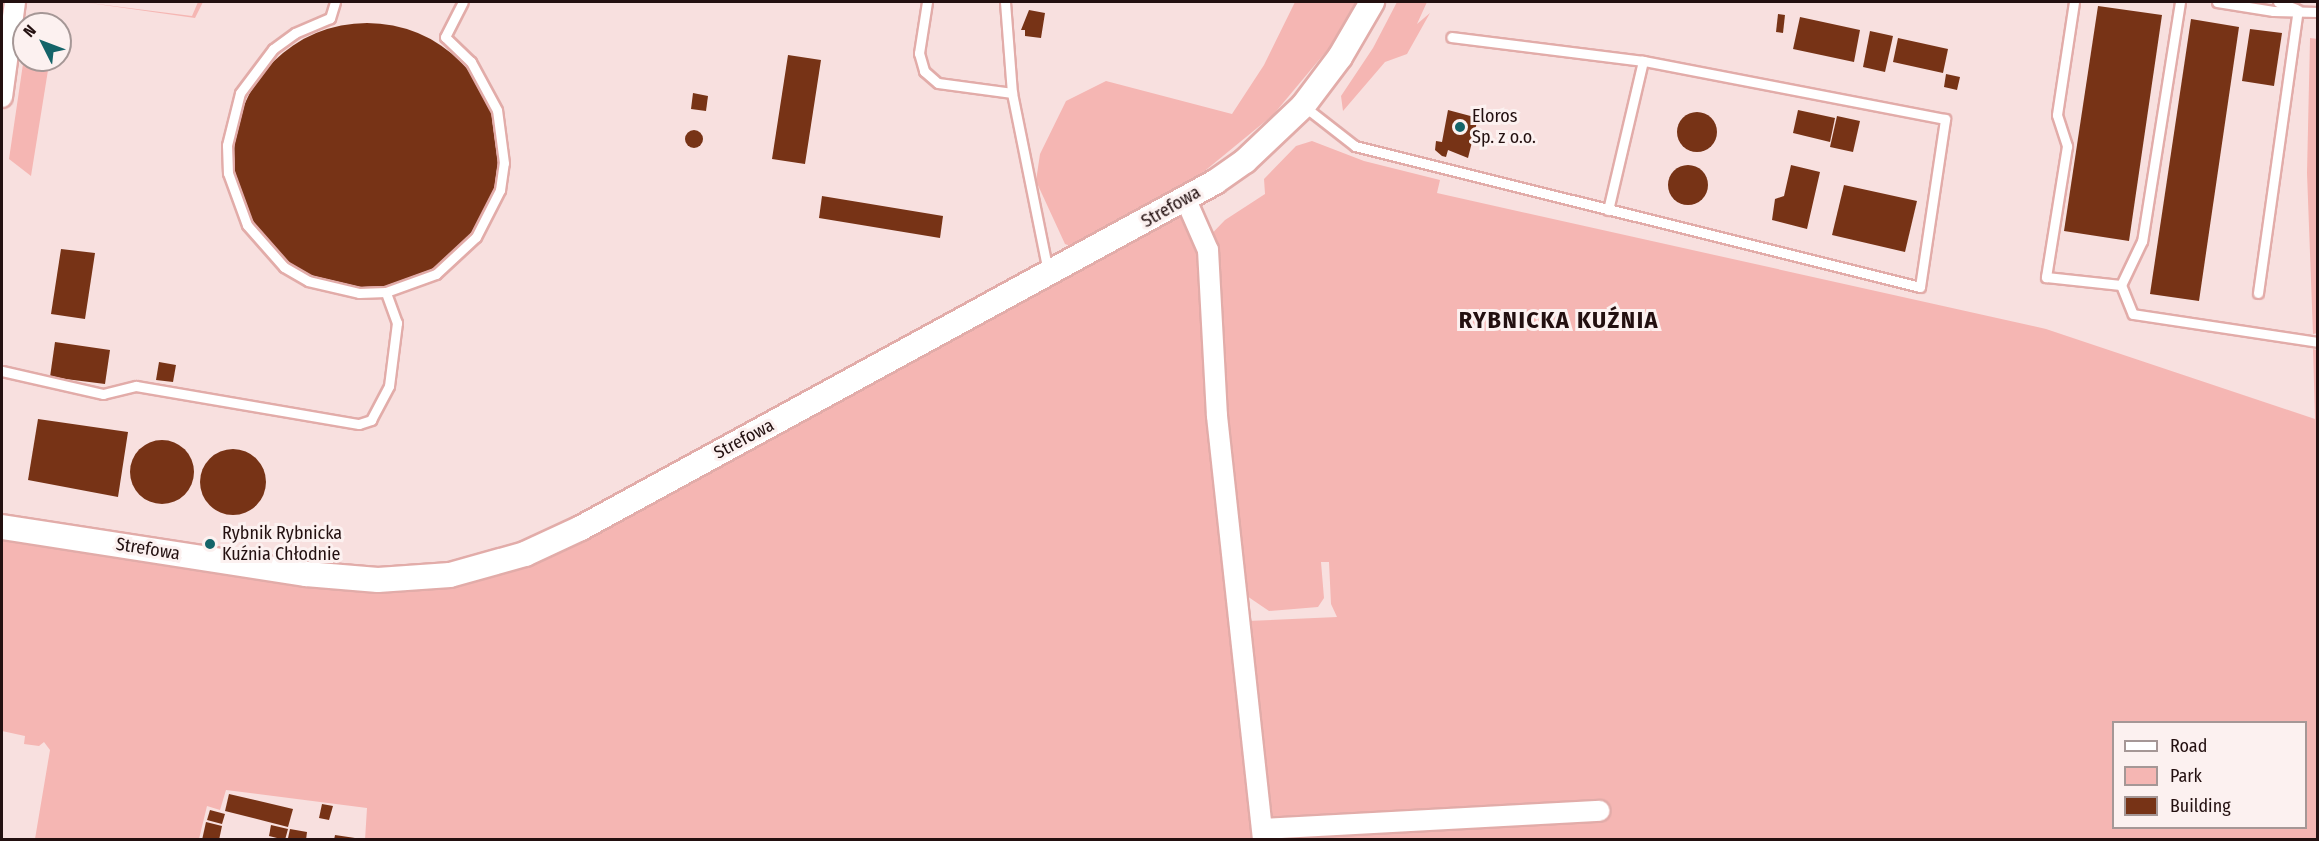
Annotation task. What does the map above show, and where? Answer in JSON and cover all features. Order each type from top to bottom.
[{"type":"street","points":[[2,97],[15,2]]},
{"type":"street","name":"Strefowa","points":[[2,527],[343,578],[403,580],[465,572],[525,554],[567,536],[1186,200],[1245,161],[1303,106],[1344,50],[1372,2]]},
{"type":"street","points":[[1186,200],[1208,250],[1217,416],[1263,834],[1600,811]]},
{"type":"lane","points":[[335,2],[330,18],[295,33],[273,49],[240,93],[227,145],[228,173],[247,225],[284,267],[332,289],[386,292],[436,274],[458,257],[476,237],[500,190],[504,163],[497,110],[481,76],[445,38],[464,2]]},
{"type":"lane","points":[[927,2],[919,53],[924,71],[938,83],[1012,93]]},
{"type":"lane","points":[[1005,2],[1012,93],[1048,275]]},
{"type":"lane","points":[[2074,2],[2057,115],[2067,146],[2046,277],[2121,285]]},
{"type":"lane","points":[[2180,2],[2142,241],[2121,285],[2133,314],[2318,342]]},
{"type":"lane","points":[[2217,2],[2273,11],[2318,12]]},
{"type":"lane","points":[[2278,2],[2298,10]]},
{"type":"lane","points":[[2258,293],[2298,10]]},
{"type":"lane","points":[[1303,106],[1355,146],[1920,287],[1945,119],[1643,61],[1451,37]]},
{"type":"lane","points":[[1608,210],[1643,61]]},
{"type":"lane","points":[[2,371],[103,394],[136,386],[359,424],[371,420],[389,386],[397,323],[386,292]]},
{"type":"green space","points":[[82,2],[192,16],[198,2],[203,2],[195,18]]},
{"type":"green space","points":[[1295,2],[1356,2],[1339,36],[1273,115],[1201,174],[1078,249],[1065,244],[1036,181],[1040,154],[1066,101],[1106,81],[1232,114],[1264,65]]},
{"type":"green space","points":[[1397,2],[1427,2],[1417,24],[1430,13],[1407,54],[1385,62],[1343,111],[1341,96],[1373,48]]},
{"type":"green space","points":[[2310,38],[2318,39],[2318,333],[2313,334],[2307,173]]},
{"type":"green space","points":[[22,72],[48,72],[31,176],[9,159]]},
{"type":"green space","points":[[1312,141],[1364,161],[1440,180],[1437,193],[2046,329],[2315,419],[2313,349],[2317,350],[2317,839],[365,840],[367,808],[226,790],[220,810],[207,806],[199,839],[35,839],[50,750],[44,742],[39,746],[24,744],[25,736],[2,731],[2,538],[366,590],[408,590],[446,584],[972,326],[1185,215],[1199,247],[1225,220],[1265,194],[1264,179],[1296,146]],"holes":[[[1321,562],[1329,562],[1331,604],[1337,617],[1247,621],[1258,722],[1263,728],[1244,730],[1244,594],[1269,611],[1318,607],[1324,598]]]},
{"type":"building","points":[[2098,6],[2162,15],[2129,241],[2064,231]]},
{"type":"building","points":[[1029,10],[1045,13],[1041,38],[1025,36],[1025,30],[1021,30]]},
{"type":"building","points":[[1778,14],[1785,15],[1783,33],[1776,32]]},
{"type":"building","points":[[1800,17],[1860,30],[1854,62],[1793,49]]},
{"type":"building","points":[[2191,19],[2239,27],[2199,301],[2150,294]]},
{"type":"building","points":[[367,23],[393,26],[418,33],[441,46],[461,62],[477,82],[490,105],[497,130],[500,156],[497,182],[490,207],[477,230],[461,250],[441,266],[418,279],[393,286],[367,289],[341,286],[316,279],[293,266],[273,250],[257,230],[244,207],[237,182],[234,156],[237,130],[244,105],[257,82],[273,62],[293,46],[316,33],[341,26]]},
{"type":"building","points":[[2250,29],[2282,33],[2274,86],[2242,81]]},
{"type":"building","points":[[1870,31],[1893,36],[1885,72],[1863,67]]},
{"type":"building","points":[[1898,38],[1948,49],[1943,73],[1893,62]]},
{"type":"building","points":[[788,55],[821,60],[805,164],[772,159]]},
{"type":"building","points":[[1946,74],[1960,77],[1957,90],[1944,87]]},
{"type":"building","points":[[693,93],[708,96],[706,111],[691,109]]},
{"type":"building","name":"Eloros Sp. z o.o.","points":[[1448,110],[1478,118],[1468,158],[1448,150],[1446,157],[1435,150],[1436,141],[1442,142]]},
{"type":"building","points":[[1798,110],[1835,118],[1830,142],[1793,133]]},
{"type":"building","points":[[1697,112],[1705,113],[1711,118],[1716,124],[1716,140],[1711,146],[1705,151],[1697,152],[1689,151],[1683,146],[1678,140],[1677,132],[1678,124],[1683,118],[1689,113]]},
{"type":"building","points":[[1837,116],[1860,121],[1853,152],[1830,147]]},
{"type":"building","points":[[694,130],[700,133],[703,139],[700,145],[694,148],[688,145],[685,139],[688,133]]},
{"type":"building","points":[[1688,165],[1702,171],[1708,185],[1702,199],[1688,205],[1674,199],[1668,185],[1674,171]]},
{"type":"building","points":[[1791,165],[1820,172],[1807,229],[1772,220],[1775,199],[1784,196]]},
{"type":"building","points":[[1844,185],[1917,201],[1905,252],[1832,235]]},
{"type":"building","points":[[822,196],[943,216],[940,238],[819,218]]},
{"type":"building","points":[[61,249],[95,253],[85,319],[51,314]]},
{"type":"building","points":[[55,342],[110,350],[105,384],[50,377]]},
{"type":"building","points":[[159,362],[176,365],[173,382],[156,380]]},
{"type":"building","points":[[38,419],[128,432],[118,497],[28,480]]},
{"type":"building","points":[[156,440],[168,440],[185,449],[192,460],[194,472],[192,484],[185,495],[168,504],[156,504],[144,499],[135,490],[130,478],[130,466],[135,454],[144,445]]},
{"type":"building","points":[[233,449],[245,452],[256,459],[263,470],[266,482],[263,494],[256,505],[245,512],[233,515],[221,512],[210,505],[203,494],[200,482],[203,470],[210,459],[221,452]]},
{"type":"building","points":[[229,794],[293,809],[288,827],[225,811]]},
{"type":"building","points":[[322,804],[333,806],[329,820],[319,818]]},
{"type":"building","points":[[210,810],[225,814],[222,824],[207,820]]},
{"type":"building","points":[[206,822],[222,826],[219,840],[202,840]]},
{"type":"building","points":[[271,825],[288,829],[285,840],[269,836]]},
{"type":"building","points":[[290,829],[307,832],[306,840],[288,838]]},
{"type":"building","points":[[335,835],[355,838],[355,840],[334,840]]},
{"type":"place","name":"Eloros Sp. z o.o.","points":[[1460,127]]},
{"type":"place","name":"Rybnik Rybnicka Kuźnia Chłodnie","points":[[210,544]]},
{"type":"district","name":"RYBNICKA KUŹNIA","points":[[1559,321]]}]
